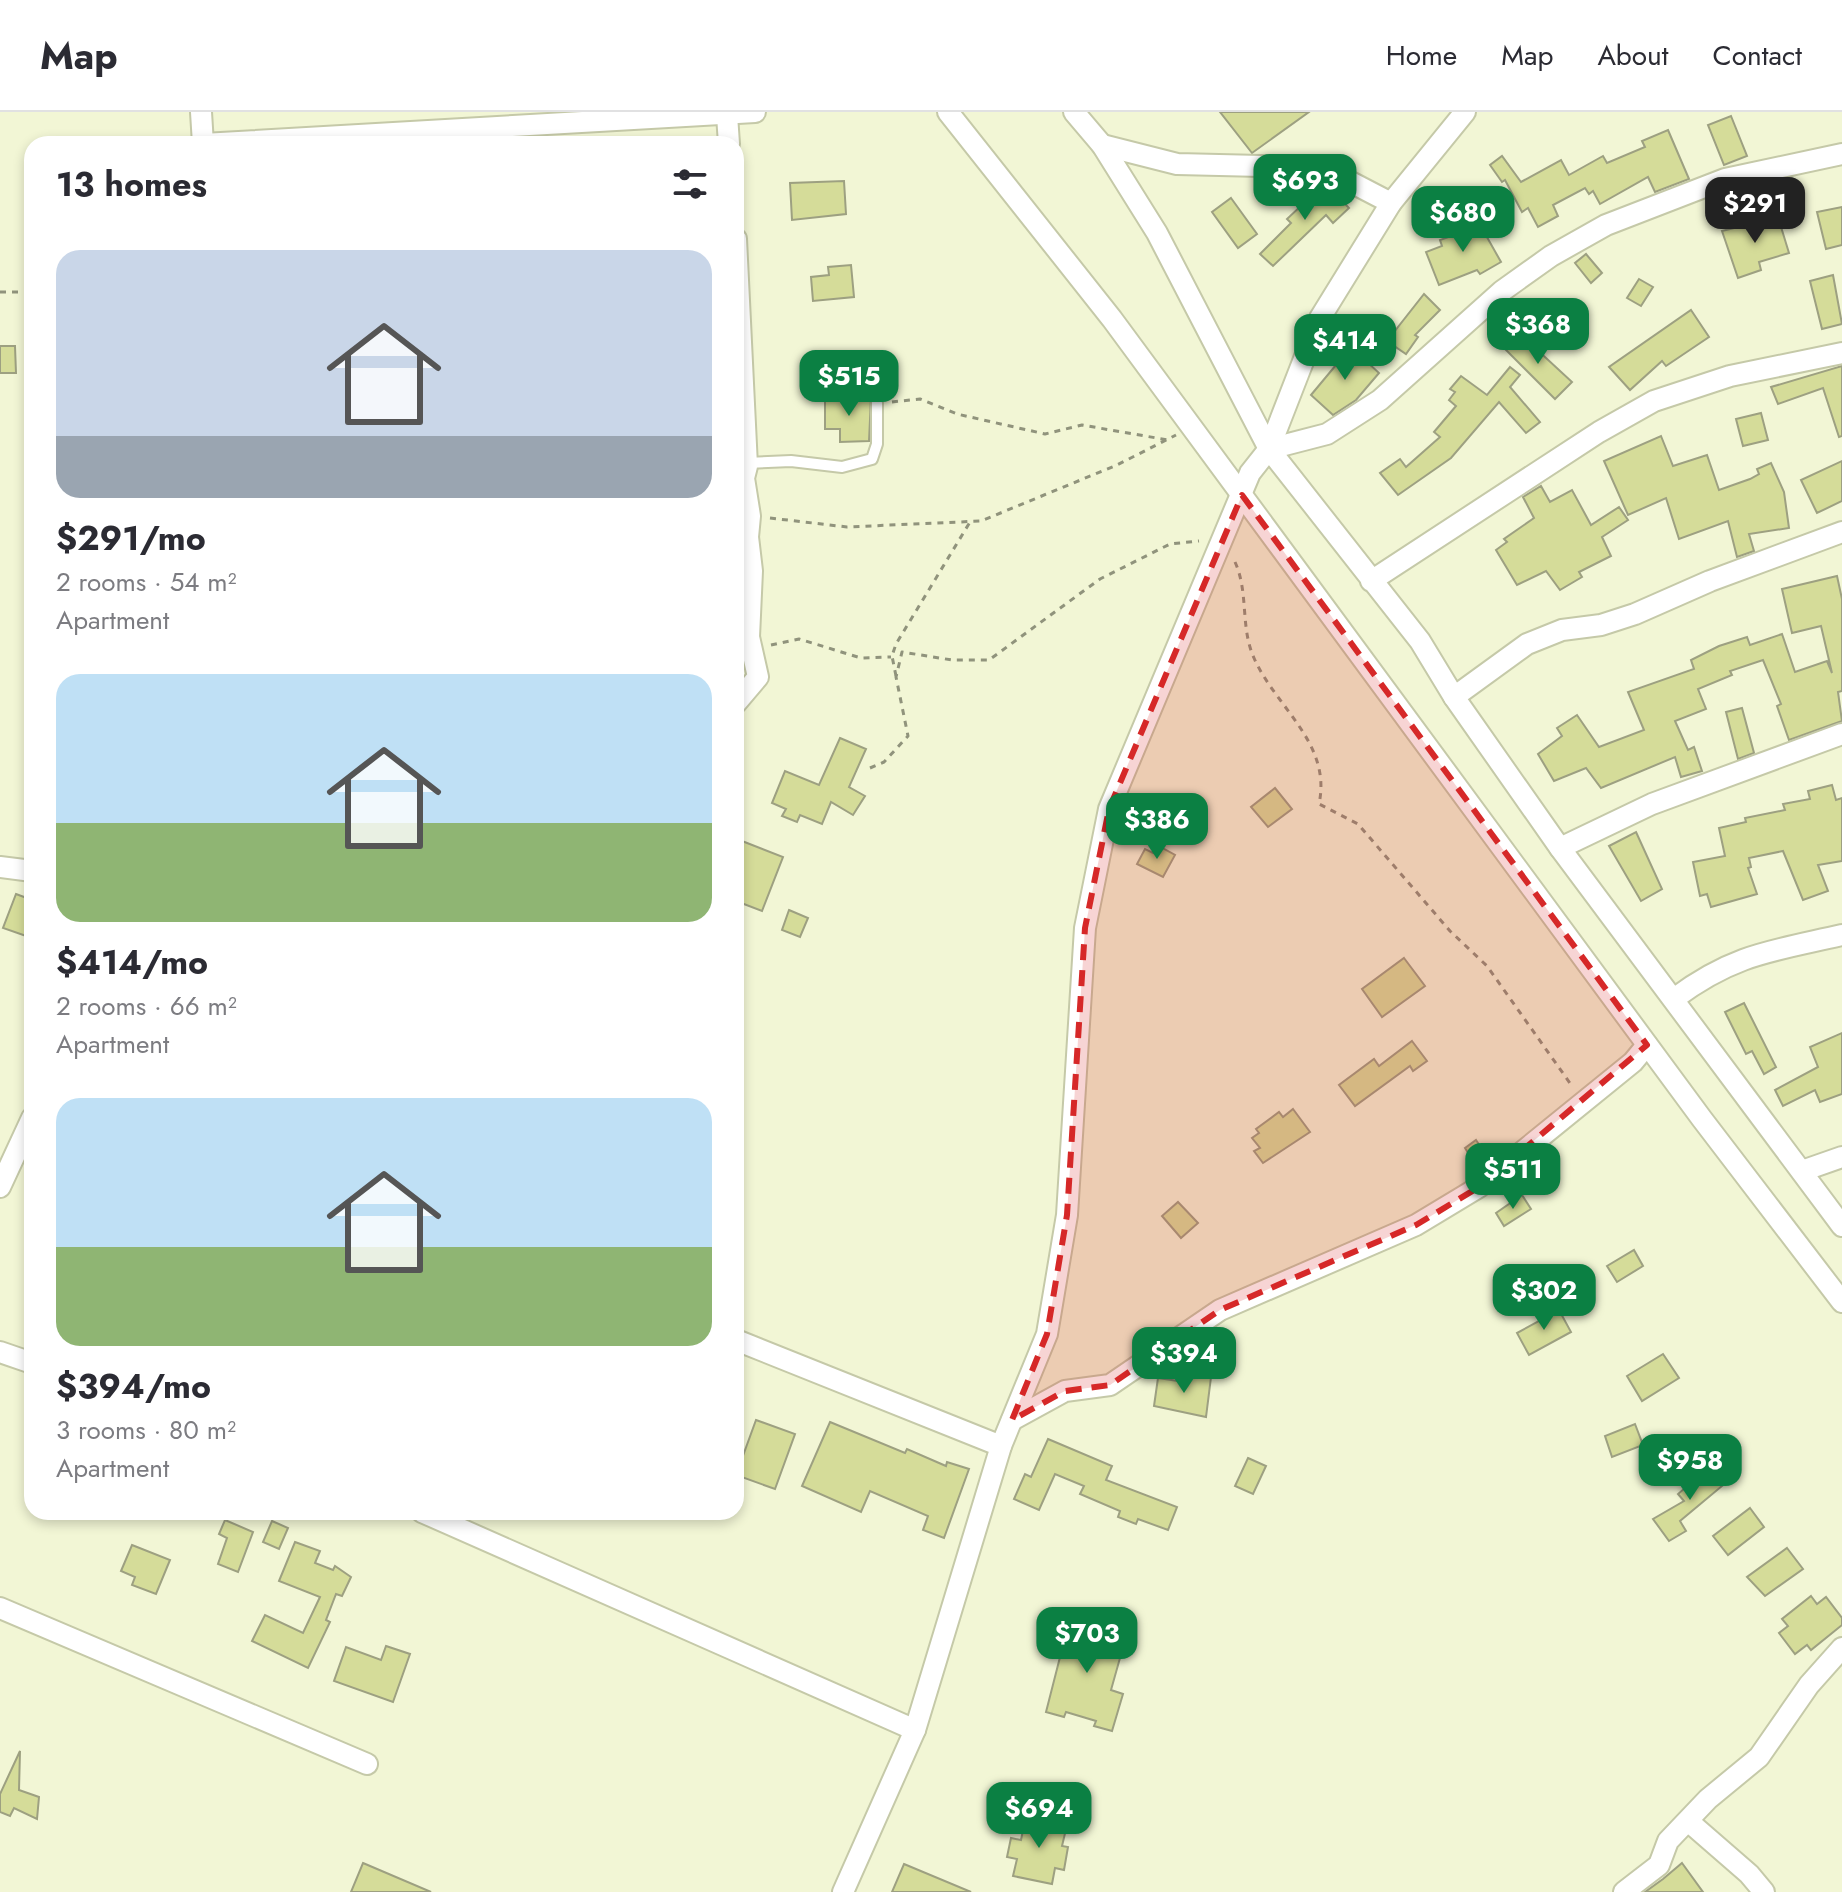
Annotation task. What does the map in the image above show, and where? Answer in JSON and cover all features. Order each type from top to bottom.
[{"type":"street","points":[[201,112],[202,136]]},
{"type":"street","points":[[482,136],[755,112]]},
{"type":"street","points":[[948,112],[1112,319],[1647,1045],[1842,1302]]},
{"type":"street","points":[[1074,112],[1102,145],[1157,233],[1269,449],[1420,641],[1454,697],[1560,848],[1675,998],[1842,1226]]},
{"type":"street","points":[[847,1890],[915,1730],[1001,1446],[1047,1334],[1067,1215],[1085,928],[1109,809],[1254,465],[1269,449],[1320,318],[1391,203],[1465,112]]},
{"type":"street","points":[[727,115],[728,136]]},
{"type":"street","points":[[1102,145],[1177,164],[1300,167],[1341,177],[1391,203]]},
{"type":"street","points":[[1269,449],[1327,434],[1380,400],[1502,291],[1551,256],[1606,225],[1725,179],[1842,154]]},
{"type":"street","points":[[1371,581],[1599,432],[1654,401],[1730,376],[1842,353]]},
{"type":"street","points":[[744,418],[744,478],[750,516],[751,647],[758,677],[744,694]]},
{"type":"street","points":[[1454,697],[1527,644],[1562,630],[1601,625],[1635,614],[1710,581],[1842,532]]},
{"type":"street","points":[[1560,848],[1652,804],[1842,734]]},
{"type":"street","points":[[0,867],[24,870]]},
{"type":"street","points":[[1675,998],[1709,972],[1742,957],[1842,935]]},
{"type":"street","points":[[1012,1420],[1065,1391],[1110,1385],[1220,1310],[1416,1225],[1479,1187],[1633,1062],[1647,1045]]},
{"type":"street","points":[[0,1187],[24,1135]]},
{"type":"street","points":[[1802,1171],[1842,1157]]},
{"type":"street","points":[[744,1343],[1001,1446]]},
{"type":"street","points":[[0,1352],[24,1360]]},
{"type":"street","points":[[440,1520],[915,1730]]},
{"type":"street","points":[[0,1608],[367,1764]]},
{"type":"street","points":[[1624,1892],[1659,1865],[1668,1841],[1759,1757],[1809,1685],[1842,1648]]},
{"type":"street","points":[[1688,1821],[1749,1874],[1764,1892]]},
{"type":"lane","points":[[746,463],[791,461],[842,467],[872,459],[877,444],[877,403]]},
{"type":"path","points":[[0,292],[24,292]]},
{"type":"path","points":[[877,403],[920,399],[957,414],[1045,434],[1082,425],[1168,440]]},
{"type":"path","points":[[750,516],[847,527],[981,521],[1168,440],[1191,426]]},
{"type":"path","points":[[870,768],[884,762],[908,736],[892,656],[970,522]]},
{"type":"path","points":[[896,677],[902,652],[952,660],[989,660],[1100,579],[1170,544],[1224,538],[1244,582],[1244,622],[1254,658],[1317,754],[1322,788],[1319,804],[1358,824],[1450,931],[1487,966],[1584,1102]]},
{"type":"path","points":[[751,647],[799,639],[861,658],[892,656]]},
{"type":"highlighted area","points":[[1242,495],[1647,1045],[1479,1187],[1416,1225],[1220,1310],[1110,1385],[1065,1391],[1012,1420],[1047,1334],[1067,1215],[1085,928],[1109,809]]},
{"type":"building","points":[[1220,112],[1309,112],[1252,153]]},
{"type":"building","points":[[1731,116],[1747,156],[1724,165],[1708,125]]},
{"type":"building","points":[[1668,130],[1689,179],[1655,192],[1648,177],[1600,204],[1593,191],[1589,194],[1585,188],[1553,205],[1558,216],[1538,227],[1528,208],[1522,212],[1505,180],[1502,182],[1490,165],[1502,156],[1521,182],[1561,160],[1569,175],[1603,156],[1607,163],[1645,147],[1642,141]]},
{"type":"building","points":[[844,181],[846,214],[792,220],[790,183]]},
{"type":"building","points":[[1322,186],[1329,188],[1349,208],[1333,223],[1326,215],[1273,266],[1260,254],[1291,223],[1287,219]]},
{"type":"building","points":[[1231,198],[1257,234],[1238,248],[1212,212]]},
{"type":"building","points":[[1842,207],[1842,245],[1826,249],[1817,212]]},
{"type":"building","points":[[1778,217],[1789,253],[1759,262],[1761,270],[1738,278],[1722,231]]},
{"type":"building","points":[[1467,223],[1470,229],[1479,223],[1501,262],[1480,274],[1477,270],[1439,285],[1426,252],[1442,246],[1440,240],[1457,234],[1454,230]]},
{"type":"building","points":[[1586,254],[1602,273],[1591,283],[1575,263]]},
{"type":"building","points":[[851,265],[854,297],[813,301],[811,277],[829,275],[828,267]]},
{"type":"building","points":[[1833,275],[1842,324],[1822,329],[1810,281]]},
{"type":"building","points":[[1639,279],[1653,287],[1641,306],[1627,298]]},
{"type":"building","points":[[1424,294],[1440,310],[1415,335],[1418,337],[1406,354],[1387,341]]},
{"type":"building","points":[[1691,310],[1709,337],[1666,366],[1662,361],[1630,390],[1609,367]]},
{"type":"building","points":[[1519,333],[1572,382],[1555,399],[1505,349]]},
{"type":"building","points":[[0,346],[15,346],[16,373],[0,373]]},
{"type":"building","points":[[1351,347],[1379,373],[1356,400],[1333,415],[1311,395]]},
{"type":"building","points":[[1842,366],[1842,436],[1839,437],[1823,388],[1778,404],[1771,387]]},
{"type":"building","points":[[1510,367],[1520,375],[1510,387],[1540,422],[1526,433],[1499,402],[1451,458],[1398,495],[1380,473],[1400,459],[1406,467],[1440,437],[1434,432],[1456,406],[1449,400],[1455,392],[1450,389],[1461,376],[1487,395]]},
{"type":"building","points":[[871,398],[869,441],[840,442],[840,429],[825,429],[825,399]]},
{"type":"building","points":[[1761,413],[1768,440],[1743,446],[1736,419]]},
{"type":"building","points":[[1661,436],[1673,466],[1707,455],[1719,490],[1750,479],[1759,474],[1757,469],[1771,463],[1784,492],[1789,528],[1749,534],[1754,551],[1737,557],[1728,521],[1679,539],[1666,498],[1628,515],[1604,461]]},
{"type":"building","points":[[1842,461],[1842,501],[1817,513],[1801,480]]},
{"type":"building","points":[[1541,486],[1550,502],[1572,490],[1591,525],[1619,507],[1628,520],[1602,537],[1611,556],[1579,572],[1582,577],[1560,590],[1546,571],[1517,585],[1496,550],[1507,542],[1504,539],[1534,518],[1523,497]]},
{"type":"building","points":[[1837,576],[1842,599],[1842,691],[1838,692],[1842,721],[1789,740],[1777,706],[1781,704],[1763,660],[1730,671],[1732,675],[1698,689],[1706,709],[1675,721],[1688,750],[1694,747],[1702,771],[1681,777],[1675,757],[1601,788],[1586,768],[1554,781],[1538,754],[1562,736],[1557,728],[1577,715],[1599,747],[1644,730],[1628,692],[1694,669],[1691,660],[1719,646],[1747,637],[1750,645],[1782,634],[1795,672],[1827,661],[1832,673],[1821,626],[1792,633],[1782,589]]},
{"type":"building","points":[[1742,708],[1754,753],[1738,759],[1726,712]]},
{"type":"building","points":[[840,738],[866,749],[849,787],[865,796],[853,815],[831,802],[822,824],[800,815],[797,822],[782,816],[786,809],[772,803],[785,771],[819,785]]},
{"type":"building","points":[[1832,785],[1836,800],[1842,798],[1842,861],[1818,865],[1828,891],[1803,900],[1783,851],[1749,858],[1751,867],[1748,868],[1757,894],[1711,907],[1707,894],[1700,896],[1693,862],[1725,856],[1719,828],[1746,822],[1745,818],[1785,810],[1783,804],[1810,799],[1808,791]]},
{"type":"building","points":[[1275,788],[1292,809],[1268,827],[1251,807]]},
{"type":"building","points":[[1636,832],[1662,889],[1641,901],[1609,846]]},
{"type":"building","points":[[744,842],[783,857],[762,911],[744,904]]},
{"type":"building","points":[[1157,845],[1175,855],[1163,877],[1137,864],[1145,849],[1153,853]]},
{"type":"building","points":[[16,894],[24,897],[24,935],[3,928]]},
{"type":"building","points":[[789,910],[808,918],[800,937],[782,930]]},
{"type":"building","points":[[1404,958],[1425,986],[1382,1017],[1362,989]]},
{"type":"building","points":[[1744,1003],[1776,1067],[1764,1074],[1752,1051],[1746,1054],[1725,1012]]},
{"type":"building","points":[[1842,1033],[1842,1094],[1820,1102],[1815,1090],[1783,1106],[1775,1090],[1818,1067],[1810,1047]]},
{"type":"building","points":[[1412,1041],[1427,1061],[1413,1071],[1410,1066],[1355,1106],[1339,1085],[1374,1059],[1379,1066]]},
{"type":"building","points":[[1293,1109],[1310,1132],[1263,1163],[1254,1151],[1260,1148],[1252,1138],[1259,1133],[1256,1129],[1279,1112],[1283,1117]]},
{"type":"building","points":[[1476,1140],[1490,1161],[1479,1170],[1465,1148]]},
{"type":"building","points":[[1522,1195],[1531,1209],[1504,1226],[1496,1213]]},
{"type":"building","points":[[1178,1202],[1198,1223],[1181,1238],[1162,1216]]},
{"type":"building","points":[[1634,1250],[1643,1266],[1617,1282],[1607,1266]]},
{"type":"building","points":[[1559,1310],[1571,1332],[1529,1355],[1517,1333]]},
{"type":"building","points":[[1663,1354],[1679,1378],[1642,1401],[1627,1376]]},
{"type":"building","points":[[1186,1374],[1211,1377],[1206,1417],[1154,1406],[1158,1378],[1185,1382]]},
{"type":"building","points":[[756,1420],[795,1434],[775,1489],[744,1478],[744,1453]]},
{"type":"building","points":[[830,1422],[905,1453],[907,1449],[946,1466],[947,1462],[969,1469],[944,1538],[923,1530],[928,1516],[870,1491],[861,1512],[802,1486]]},
{"type":"building","points":[[1635,1424],[1643,1445],[1612,1457],[1605,1436]]},
{"type":"building","points":[[1048,1439],[1112,1466],[1106,1480],[1177,1507],[1168,1530],[1138,1519],[1136,1524],[1118,1517],[1120,1511],[1080,1494],[1084,1486],[1055,1474],[1039,1510],[1014,1499],[1025,1474],[1031,1477]]},
{"type":"building","points":[[1248,1458],[1266,1466],[1253,1494],[1235,1486]]},
{"type":"building","points":[[1713,1464],[1728,1481],[1680,1521],[1686,1531],[1669,1541],[1653,1519],[1684,1501],[1678,1494]]},
{"type":"building","points":[[1750,1508],[1764,1527],[1728,1555],[1713,1536]]},
{"type":"building","points":[[225,1520],[253,1532],[238,1572],[218,1564],[227,1538],[219,1534]]},
{"type":"building","points":[[272,1521],[288,1528],[279,1549],[263,1542]]},
{"type":"building","points":[[295,1542],[320,1551],[315,1563],[333,1570],[335,1566],[351,1577],[342,1596],[336,1594],[326,1620],[330,1622],[308,1668],[252,1641],[265,1615],[303,1633],[320,1597],[279,1581]]},
{"type":"building","points":[[132,1545],[170,1560],[156,1594],[132,1585],[135,1577],[121,1571]]},
{"type":"building","points":[[1787,1548],[1803,1569],[1765,1596],[1747,1577]]},
{"type":"building","points":[[1811,1596],[1817,1604],[1826,1597],[1842,1618],[1842,1625],[1811,1650],[1807,1645],[1795,1654],[1779,1633],[1788,1626],[1782,1619]]},
{"type":"building","points":[[1070,1618],[1120,1633],[1113,1656],[1120,1658],[1111,1690],[1123,1694],[1112,1731],[1094,1726],[1096,1721],[1066,1712],[1064,1717],[1046,1712]]},
{"type":"building","points":[[386,1646],[410,1654],[393,1702],[334,1681],[346,1647],[381,1660]]},
{"type":"building","points":[[20,1751],[19,1790],[39,1797],[37,1819],[14,1808],[10,1816],[0,1812],[0,1794]]},
{"type":"building","points":[[1026,1816],[1067,1825],[1062,1846],[1068,1847],[1064,1870],[1055,1868],[1052,1884],[1013,1876],[1017,1859],[1007,1857],[1011,1838],[1021,1840]]},
{"type":"building","points":[[363,1863],[431,1892],[351,1892]]},
{"type":"building","points":[[1682,1863],[1703,1892],[1645,1892],[1663,1879]]},
{"type":"building","points":[[904,1864],[971,1892],[892,1892]]}]
